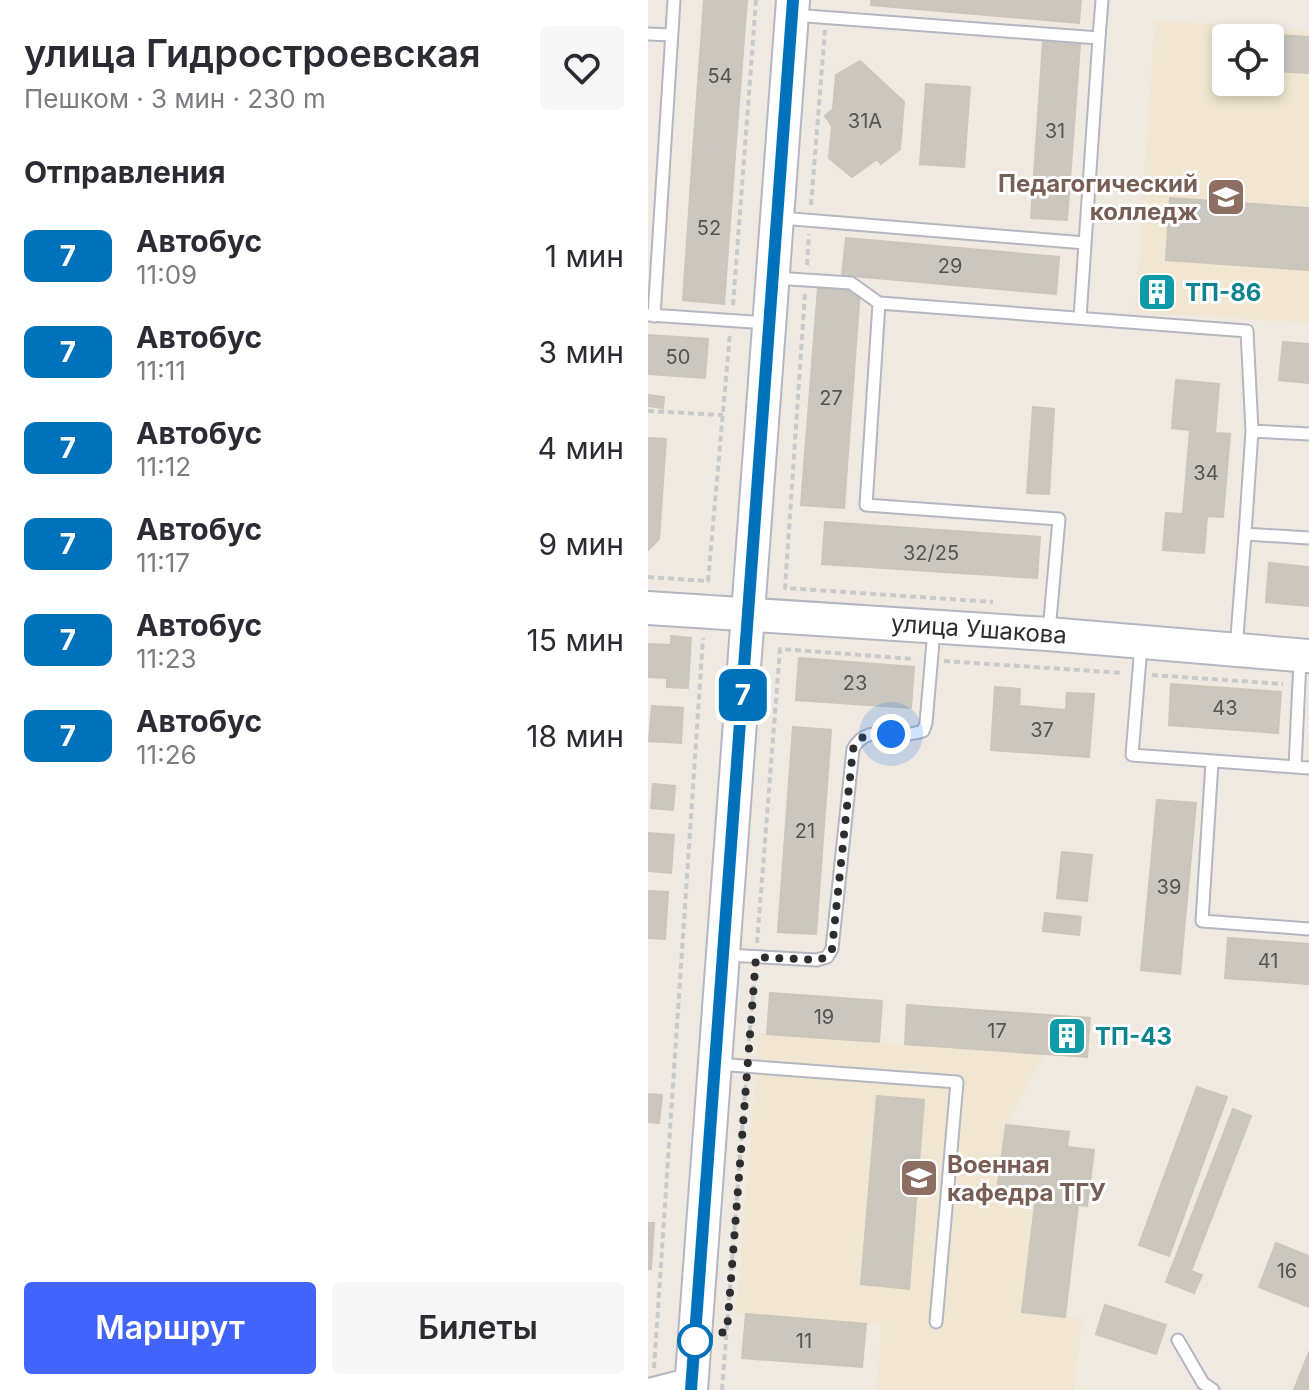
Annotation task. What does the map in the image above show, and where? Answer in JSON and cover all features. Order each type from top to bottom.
[{"type":"main road","points":[[702,1386],[715,1064],[792,7]]},
{"type":"main road","name":"улица Ушакова","points":[[648,608],[1236,649],[1302,665]]},
{"type":"street","points":[[652,1389],[702,1386]]},
{"type":"lane","points":[[674,0],[651,316],[769,323]]},
{"type":"lane","points":[[1080,318],[1102,0]]},
{"type":"lane","points":[[792,7],[826,18],[1099,38]]},
{"type":"lane","points":[[648,34],[671,35]]},
{"type":"lane","points":[[777,218],[1085,243]]},
{"type":"lane","points":[[772,277],[851,283],[879,303],[1247,331],[1252,431],[1236,649]]},
{"type":"lane","points":[[879,303],[866,505],[1059,519],[1048,634]]},
{"type":"lane","points":[[1252,431],[1309,434]]},
{"type":"lane","points":[[1245,534],[1309,538]]},
{"type":"lane","points":[[723,955],[817,960],[827,957],[832,949],[853,749],[858,739],[869,733],[914,735],[923,731],[935,626]]},
{"type":"lane","points":[[1141,641],[1132,755],[1309,768]]},
{"type":"lane","points":[[1295,767],[1302,665]]},
{"type":"lane","points":[[1212,762],[1202,921],[1309,929]]},
{"type":"lane","points":[[715,1064],[957,1082],[936,1322]]},
{"type":"lane","points":[[1178,1340],[1203,1383],[1213,1390]]},
{"type":"path","points":[[826,18],[785,588],[1000,602]]},
{"type":"path","points":[[648,411],[723,415]]},
{"type":"path","points":[[652,1389],[703,642]]},
{"type":"path","points":[[702,1386],[747,1066],[780,649],[1139,674],[1302,665]]},
{"type":"shaded area","name":"Педагогический колледж","points":[[1155,20],[1212,24],[1212,96],[1284,96],[1284,29],[1309,31],[1309,323],[1135,312]]},
{"type":"shaded area","name":"Военная кафедра ТГУ","points":[[907,1005],[1045,1054],[1006,1124],[1069,1132],[1067,1147],[1094,1150],[1087,1206],[1078,1205],[1065,1316],[1082,1319],[1074,1390],[877,1390],[881,1325],[736,1314],[759,1033],[904,1044]]},
{"type":"building","points":[[704,0],[747,0],[735,155],[693,152]]},
{"type":"building","points":[[871,0],[1081,0],[1079,23],[871,5]]},
{"type":"building","points":[[1284,35],[1309,37],[1309,73],[1284,72]]},
{"type":"building","points":[[1043,42],[1080,45],[1067,220],[1031,218]]},
{"type":"building","points":[[860,61],[904,102],[900,149],[881,164],[877,159],[852,177],[829,158],[832,126],[825,116],[833,109],[836,75]]},
{"type":"building","points":[[926,84],[970,87],[964,167],[920,164]]},
{"type":"building","points":[[693,152],[735,155],[724,304],[683,300]]},
{"type":"building","points":[[1170,198],[1309,208],[1309,270],[1166,260]]},
{"type":"building","points":[[846,238],[1059,257],[1056,294],[842,275]]},
{"type":"building","name":"ТП-86","points":[[1148,284],[1168,285],[1167,301],[1146,300]]},
{"type":"building","points":[[818,287],[860,290],[844,508],[801,505]]},
{"type":"building","points":[[648,335],[708,339],[705,378],[648,374]]},
{"type":"building","points":[[1283,342],[1309,344],[1309,383],[1279,380]]},
{"type":"building","points":[[1176,380],[1219,384],[1215,433],[1230,434],[1223,517],[1207,516],[1204,553],[1163,550],[1166,513],[1183,514],[1190,430],[1172,428]]},
{"type":"building","points":[[648,395],[664,397],[663,408],[648,406]]},
{"type":"building","points":[[1033,407],[1054,409],[1049,494],[1027,493]]},
{"type":"building","points":[[648,438],[666,439],[659,539],[648,550]]},
{"type":"building","points":[[825,522],[1040,537],[1037,578],[822,564]]},
{"type":"building","points":[[1269,563],[1309,567],[1309,606],[1266,602]]},
{"type":"building","points":[[671,636],[691,638],[688,688],[667,687],[667,678],[648,677],[648,644],[671,645]]},
{"type":"building","points":[[799,658],[914,667],[911,708],[796,700]]},
{"type":"building","points":[[1171,684],[1281,692],[1278,733],[1169,725]]},
{"type":"building","points":[[995,687],[1020,689],[1019,706],[1066,710],[1067,693],[1094,694],[1089,757],[991,750]]},
{"type":"building","points":[[652,706],[683,708],[681,743],[649,741]]},
{"type":"building","points":[[793,727],[831,730],[816,934],[778,932]]},
{"type":"building","points":[[653,784],[675,786],[673,810],[651,808]]},
{"type":"building","points":[[1157,800],[1196,803],[1180,974],[1141,970]]},
{"type":"building","points":[[648,833],[674,835],[671,873],[648,871]]},
{"type":"building","points":[[1062,852],[1092,855],[1087,901],[1057,898]]},
{"type":"building","points":[[648,891],[668,892],[665,939],[648,938]]},
{"type":"building","points":[[1045,913],[1081,917],[1079,935],[1043,931]]},
{"type":"building","points":[[1228,938],[1309,944],[1309,984],[1225,978]]},
{"type":"building","points":[[770,993],[882,1001],[879,1042],[767,1034]]},
{"type":"building","points":[[907,1005],[1090,1018],[1087,1057],[905,1044]]},
{"type":"building","name":"ТП-43","points":[[1047,1015],[1090,1018],[1087,1057],[1045,1053]]},
{"type":"building","points":[[1197,1087],[1227,1097],[1169,1256],[1139,1245]]},
{"type":"building","points":[[648,1094],[662,1095],[659,1123],[648,1122]]},
{"type":"building","points":[[877,1096],[924,1100],[909,1289],[861,1284]]},
{"type":"building","points":[[1233,1109],[1251,1116],[1191,1271],[1202,1275],[1194,1293],[1166,1282]]},
{"type":"building","points":[[1006,1125],[1069,1132],[1067,1147],[1094,1150],[1087,1206],[1078,1205],[1065,1317],[1022,1312],[1036,1196],[997,1191]]},
{"type":"building","points":[[648,1223],[654,1223],[651,1269],[648,1269]]},
{"type":"building","points":[[1276,1243],[1309,1256],[1309,1307],[1259,1287]]},
{"type":"building","points":[[1105,1305],[1166,1325],[1156,1354],[1096,1334]]},
{"type":"building","points":[[746,1314],[866,1324],[862,1367],[742,1358]]},
{"type":"building","points":[[1309,1352],[1309,1390],[1294,1390]]},
{"type":"bus line","name":"7","points":[[691,1390],[793,0]]},
{"type":"place","name":"Педагогический колледж","points":[[1226,197]]},
{"type":"place","name":"ТП-86","points":[[1157,292]]},
{"type":"place","name":"ТП-43","points":[[1067,1036]]},
{"type":"place","name":"Военная кафедра ТГУ","points":[[919,1178]]},
{"type":"route","points":[[695,1341],[727,1331],[756,957],[817,960],[827,957],[832,949],[853,749],[858,739],[869,733],[891,734]]}]
